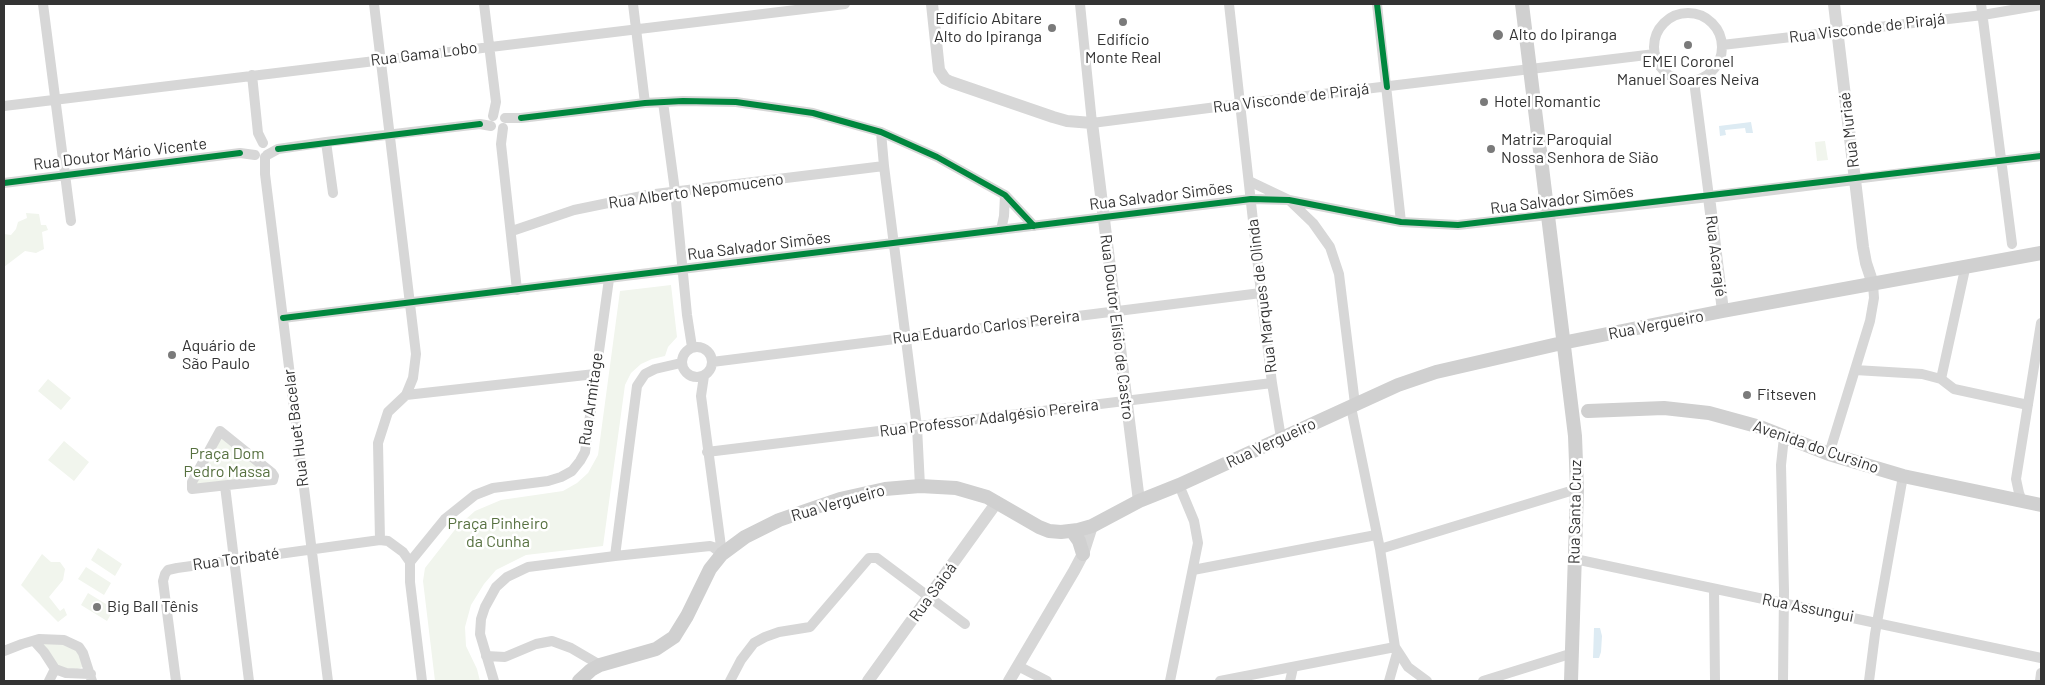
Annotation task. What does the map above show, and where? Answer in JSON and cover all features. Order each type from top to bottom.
[{"type":"main road","name":"Rua Santa Cruz","points":[[1522,4],[1562,343],[1575,436],[1577,489],[1571,681]]},
{"type":"main road","name":"Rua Vergueiro","points":[[579,681],[587,673],[600,665],[656,649],[674,637],[687,616],[705,577],[722,554],[745,537],[779,520],[818,506],[866,492],[920,486],[956,488],[997,502],[1039,527],[1057,532],[1072,531],[1092,526],[1139,501],[1179,485],[1353,405],[1398,385],[1436,372],[1562,343],[1723,311],[2041,254]]},
{"type":"main road","points":[[1569,388],[1574,397],[1588,411],[1575,436]]},
{"type":"main road","name":"Avenida do Cursino","points":[[1588,411],[1683,409],[1738,420],[1829,454],[1904,476],[2041,505]]},
{"type":"main road","points":[[1072,531],[1079,542],[1083,554]]},
{"type":"street","points":[[43,4],[71,221]]},
{"type":"street","points":[[374,4],[416,354],[413,378],[406,395],[388,412],[378,443],[380,540],[388,541],[403,552],[410,562],[410,582],[422,681]]},
{"type":"street","points":[[484,4],[518,290]]},
{"type":"street","points":[[633,4],[645,103]]},
{"type":"street","name":"Rua Gama Lobo","points":[[4,106],[636,29],[783,7],[845,4]]},
{"type":"street","name":"Rua Visconde de Pirajá","points":[[932,4],[939,70],[945,79],[960,86],[1053,117],[1092,124],[1529,68],[1655,54]]},
{"type":"street","name":"Rua Doutor Elísio de Castro","points":[[1080,4],[1103,217],[1139,501]]},
{"type":"street","name":"Rua Marques de Olinda","points":[[1228,4],[1272,383],[1282,438]]},
{"type":"street","points":[[1377,4],[1402,222]]},
{"type":"street","name":"Rua Muriaé","points":[[1834,4],[1854,179],[1866,263],[1873,284]]},
{"type":"street","points":[[1981,4],[2012,244]]},
{"type":"street","name":"Rua Visconde de Pirajá","points":[[1722,46],[1983,15],[2041,6]]},
{"type":"street","points":[[1686,9],[1714,26],[1722,46],[1717,64],[1703,78],[1694,81],[1674,78],[1665,72],[1658,64],[1655,54],[1654,43],[1658,32],[1670,19],[1686,9]]},
{"type":"street","name":"Rua Huet Bacelar","points":[[252,75],[328,681]]},
{"type":"street","name":"Rua Acarajé","points":[[1694,81],[1723,311]]},
{"type":"street","points":[[663,102],[676,191],[682,269],[692,347]]},
{"type":"street","name":"Rua Doutor Mário Vicente","points":[[4,183],[645,103],[736,102],[813,113],[881,132],[936,157],[1005,195],[1034,226]]},
{"type":"street","points":[[881,132],[893,243],[917,427],[920,486]]},
{"type":"street","points":[[326,142],[333,193]]},
{"type":"street","name":"Rua Salvador Simões","points":[[283,318],[1251,199],[1289,200],[1402,222],[1458,225],[1709,197],[2041,156]]},
{"type":"street","name":"Rua Alberto Nepomuceno","points":[[512,231],[574,210],[611,202],[676,191],[884,166]]},
{"type":"street","name":"Rua Salvador Simões","points":[[1249,181],[1289,200]]},
{"type":"street","points":[[1001,230],[1005,195]]},
{"type":"street","points":[[1289,200],[1313,223],[1330,247],[1338,274],[1353,405],[1380,549],[1396,650],[1389,681]]},
{"type":"street","points":[[1313,223],[1314,213],[1319,206]]},
{"type":"street","points":[[1941,379],[1965,268]]},
{"type":"street","name":"Rua Armitage","points":[[410,562],[445,519],[475,495],[493,488],[548,481],[572,471],[584,452],[608,279]]},
{"type":"street","points":[[1829,454],[1872,309],[1874,298],[1873,284]]},
{"type":"street","name":"Rua Eduardo Carlos Pereira","points":[[712,362],[1261,293]]},
{"type":"street","points":[[2016,478],[2004,492],[2011,499],[2019,493],[2016,478],[2041,323]]},
{"type":"street","points":[[700,396],[704,376],[711,368],[712,362],[706,350],[692,347],[684,353],[681,363],[683,369],[691,376],[700,396],[722,554]]},
{"type":"street","points":[[615,556],[637,386],[645,374],[655,369],[681,363]]},
{"type":"street","points":[[1855,370],[1910,372],[1941,379],[1954,388],[2028,405]]},
{"type":"street","points":[[406,395],[595,374]]},
{"type":"street","points":[[691,376],[704,376]]},
{"type":"street","name":"Rua Professor Adalgésio Pereira","points":[[707,452],[1272,383]]},
{"type":"street","points":[[221,430],[274,476],[270,482],[225,486],[194,489],[191,486],[221,430]]},
{"type":"street","points":[[1783,681],[1781,465],[1784,437]]},
{"type":"street","points":[[1869,681],[1877,622],[1904,476]]},
{"type":"street","points":[[1170,681],[1198,543],[1197,531],[1179,485]]},
{"type":"street","points":[[225,486],[249,681]]},
{"type":"street","points":[[1380,549],[1577,489]]},
{"type":"street","name":"Rua Saioá","points":[[868,681],[997,502]]},
{"type":"street","points":[[1009,681],[1083,554],[1092,526]]},
{"type":"street","points":[[1193,570],[1376,535]]},
{"type":"street","name":"Rua Toribaté","points":[[176,681],[163,581],[164,574],[168,570],[380,540]]},
{"type":"street","points":[[494,681],[480,634],[481,618],[496,588],[507,577],[528,567],[615,556],[710,546],[713,546],[722,554]]},
{"type":"street","points":[[730,681],[741,660],[754,643],[779,632],[810,627],[870,558],[877,558],[965,624]]},
{"type":"street","name":"Rua Assungui","points":[[1575,559],[2041,658]]},
{"type":"street","points":[[1714,589],[1716,681]]},
{"type":"street","points":[[4,651],[34,641],[55,638],[73,643],[83,653],[91,678],[54,669],[44,652],[34,641]]},
{"type":"street","points":[[486,656],[505,657],[536,644],[552,641],[571,648],[600,665]]},
{"type":"street","points":[[1220,681],[1396,650]]},
{"type":"street","points":[[1396,650],[1414,673],[1426,681]]},
{"type":"street","points":[[1483,681],[1498,679],[1573,654]]},
{"type":"street","points":[[1018,666],[1047,681]]},
{"type":"street","points":[[1290,681],[1293,668]]},
{"type":"street","points":[[50,681],[54,669]]},
{"type":"street","points":[[2040,681],[2041,673]]},
{"type":"green space","points":[[1825,141],[1828,160],[1817,161],[1815,142]]},
{"type":"green space","points":[[26,213],[39,214],[41,225],[46,225],[48,230],[42,232],[44,249],[36,253],[25,251],[4,267],[4,234],[11,235],[16,229],[18,222],[27,218]]},
{"type":"green space","name":"Praça Pinheiro da Cunha","points":[[671,285],[677,337],[668,347],[665,356],[641,364],[631,373],[625,385],[603,546],[526,555],[496,570],[484,584],[471,605],[465,627],[466,646],[477,669],[480,681],[435,681],[423,581],[425,568],[457,527],[475,511],[501,500],[563,491],[577,483],[588,473],[598,455],[620,291]]},
{"type":"green space","points":[[48,379],[71,398],[61,410],[38,391]]},
{"type":"green space","name":"Praça Dom Pedro Massa","points":[[222,432],[272,478],[193,486]]},
{"type":"green space","points":[[64,441],[89,462],[74,481],[48,460]]},
{"type":"green space","points":[[98,548],[122,564],[115,576],[91,560]]},
{"type":"green space","points":[[42,554],[51,562],[60,562],[65,569],[63,580],[49,597],[60,611],[64,608],[67,615],[58,622],[21,585]]},
{"type":"green space","points":[[86,567],[111,583],[104,595],[78,579]]},
{"type":"green space","name":"Big Ball Tênis","points":[[88,593],[114,609],[107,621],[81,605]]},
{"type":"green space","points":[[38,642],[75,646],[85,666],[78,669],[56,668]]},
{"type":"shaded area","points":[[1751,122],[1753,133],[1746,133],[1745,128],[1725,130],[1726,135],[1720,136],[1719,126]]},
{"type":"shaded area","points":[[1594,628],[1600,628],[1602,636],[1599,658],[1593,658]]},
{"type":"cycle path","points":[[1377,4],[1387,87]]},
{"type":"cycle path","points":[[521,118],[645,103],[683,101],[736,102],[813,113],[881,132],[937,157],[1005,195],[1034,226]]},
{"type":"cycle path","points":[[278,149],[480,124]]},
{"type":"cycle path","points":[[4,183],[240,153]]},
{"type":"cycle path","points":[[283,318],[1251,199],[1289,200],[1401,222],[1458,225],[2041,156]]},
{"type":"place","name":"Edifício Monte Real","points":[[1123,22]]},
{"type":"place","name":"Edifício Abitare Alto do Ipiranga","points":[[1052,28]]},
{"type":"place","name":"Alto do Ipiranga","points":[[1498,35]]},
{"type":"place","name":"EMEI Coronel Manuel Soares Neiva","points":[[1688,45]]},
{"type":"place","name":"Hotel Romantic","points":[[1484,102]]},
{"type":"place","name":"Matriz Paroquial Nossa Senhora de Sião","points":[[1491,149]]},
{"type":"place","name":"Aquário de São Paulo","points":[[172,355]]},
{"type":"place","name":"Fitseven","points":[[1747,395]]},
{"type":"place","name":"Big Ball Tênis","points":[[97,607]]}]
